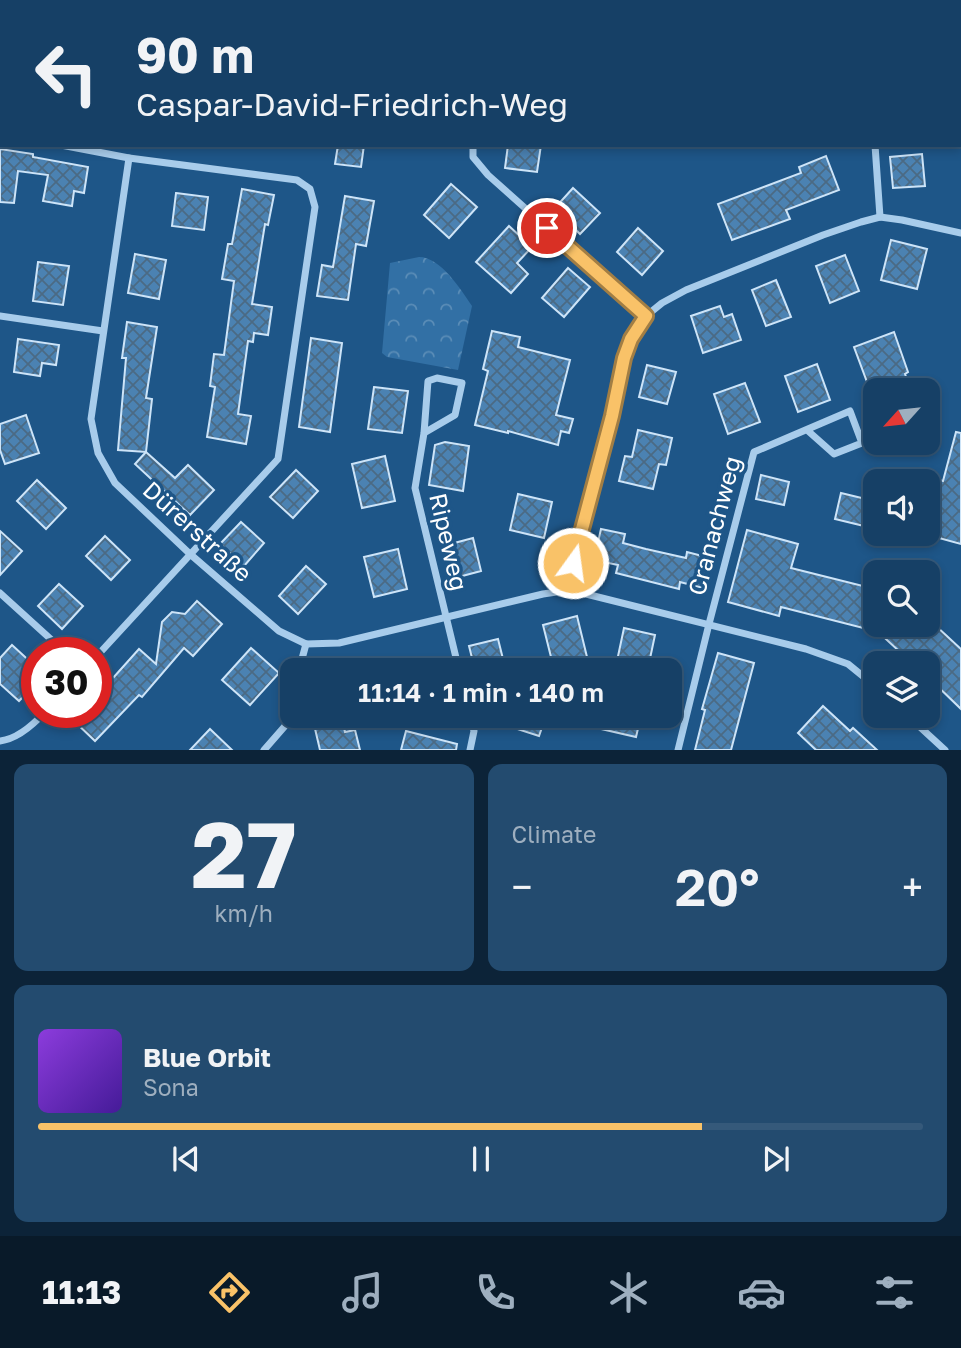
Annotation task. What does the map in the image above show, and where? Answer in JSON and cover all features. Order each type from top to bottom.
[{"type":"street","points":[[73,147],[130,158],[297,180],[310,189],[315,207],[278,459],[112,639]]},
{"type":"street","points":[[119,155],[121,147]]},
{"type":"street","points":[[473,147],[473,157],[488,175],[646,316]]},
{"type":"street","points":[[875,147],[880,217]]},
{"type":"street","name":"Dürerstraße","points":[[130,158],[91,419],[98,453],[115,483],[190,554],[279,631],[306,644]]},
{"type":"street","points":[[570,590],[573,563],[624,358],[631,339],[646,316],[662,303],[686,290],[861,222],[880,217],[961,233]]},
{"type":"street","points":[[0,316],[103,331]]},
{"type":"street","name":"Ripeweg","points":[[424,433],[455,415],[462,383],[437,378],[428,381],[424,433],[415,488],[456,658]]},
{"type":"street","name":"Cranachweg","points":[[709,624],[754,452],[850,411],[862,443],[834,454],[807,430]]},
{"type":"street","points":[[302,658],[306,644],[338,643],[543,594],[570,590],[806,649],[848,664],[863,676]]},
{"type":"street","points":[[0,593],[48,637]]},
{"type":"street","points":[[678,750],[709,624]]},
{"type":"street","points":[[12,750],[4,740],[26,728]]},
{"type":"street","points":[[264,750],[283,728]]},
{"type":"street","points":[[470,750],[473,728]]},
{"type":"street","points":[[921,728],[945,750]]},
{"type":"green space","points":[[427,258],[443,268],[472,306],[458,370],[387,357],[382,353],[390,263]]},
{"type":"building","points":[[338,147],[364,147],[361,167],[335,164]]},
{"type":"building","points":[[508,147],[541,147],[537,172],[505,168]]},
{"type":"building","points":[[0,149],[88,167],[84,193],[74,191],[72,206],[43,201],[48,175],[18,171],[14,203],[0,202]]},
{"type":"building","points":[[922,154],[925,186],[893,188],[890,157]]},
{"type":"building","points":[[826,156],[839,190],[786,210],[790,219],[732,240],[718,204],[801,173],[799,167]]},
{"type":"building","points":[[451,184],[477,207],[449,238],[424,215]]},
{"type":"building","points":[[573,188],[600,213],[580,234],[554,209]]},
{"type":"building","points":[[242,189],[274,195],[268,225],[265,224],[252,304],[272,307],[268,335],[254,333],[253,342],[248,341],[238,414],[251,416],[246,444],[207,437],[215,387],[210,386],[214,354],[224,355],[234,281],[222,279],[228,244],[232,244]]},
{"type":"building","points":[[176,193],[208,197],[204,230],[172,226]]},
{"type":"building","points":[[345,196],[374,201],[366,246],[356,244],[348,300],[317,296],[322,265],[333,267]]},
{"type":"building","points":[[509,226],[532,247],[517,263],[528,274],[511,293],[476,262]]},
{"type":"building","points":[[638,228],[663,251],[642,275],[617,252]]},
{"type":"building","points":[[891,240],[927,249],[917,289],[881,280]]},
{"type":"building","points":[[135,254],[166,260],[159,299],[128,293]]},
{"type":"building","points":[[845,255],[859,291],[830,303],[816,266]]},
{"type":"building","points":[[38,262],[69,266],[63,305],[33,301]]},
{"type":"building","points":[[568,268],[590,287],[564,317],[542,298]]},
{"type":"building","points":[[776,280],[791,317],[766,326],[752,290]]},
{"type":"building","points":[[720,306],[724,317],[732,314],[741,340],[703,353],[691,316]]},
{"type":"building","points":[[127,322],[157,327],[146,398],[152,399],[146,452],[118,450],[126,358],[122,358]]},
{"type":"building","points":[[492,331],[520,337],[518,347],[570,360],[556,415],[573,419],[569,433],[561,431],[558,445],[475,425],[488,371],[483,369]]},
{"type":"building","points":[[894,332],[908,372],[905,374],[906,378],[866,378],[854,347]]},
{"type":"building","points":[[311,338],[342,343],[330,432],[299,427]]},
{"type":"building","points":[[18,339],[59,345],[56,365],[42,363],[40,376],[14,372]]},
{"type":"building","points":[[817,364],[830,400],[798,412],[785,376]]},
{"type":"building","points":[[647,365],[676,372],[667,404],[639,397]]},
{"type":"building","points":[[745,383],[760,422],[728,434],[714,394]]},
{"type":"building","points":[[374,387],[408,391],[402,433],[368,429]]},
{"type":"building","points":[[26,415],[39,453],[5,464],[0,450],[0,424]]},
{"type":"building","points":[[638,430],[672,438],[666,465],[659,464],[653,489],[619,481],[625,456],[632,457]]},
{"type":"building","points":[[956,432],[961,433],[961,544],[940,538],[940,480],[943,481]]},
{"type":"building","points":[[445,442],[469,446],[463,491],[429,485],[435,445]]},
{"type":"building","points":[[146,452],[175,478],[188,465],[214,490],[190,515],[135,464]]},
{"type":"building","points":[[385,456],[395,501],[362,508],[352,464]]},
{"type":"building","points":[[296,470],[318,491],[293,518],[270,497]]},
{"type":"building","points":[[761,475],[789,482],[784,505],[756,499]]},
{"type":"building","points":[[37,480],[66,508],[46,529],[17,501]]},
{"type":"building","points":[[841,493],[863,498],[863,526],[835,519]]},
{"type":"building","points":[[518,494],[552,502],[544,538],[510,530]]},
{"type":"building","points":[[241,522],[264,543],[244,566],[220,544]]},
{"type":"building","points":[[601,529],[625,534],[623,543],[686,558],[687,552],[710,558],[703,588],[680,582],[679,589],[616,573],[618,565],[594,560]]},
{"type":"building","points":[[747,530],[798,544],[791,568],[863,586],[863,628],[781,607],[779,616],[728,602]]},
{"type":"building","points":[[0,531],[22,551],[0,575]]},
{"type":"building","points":[[105,536],[130,560],[111,580],[86,556]]},
{"type":"building","points":[[473,538],[481,571],[451,579],[443,546]]},
{"type":"building","points":[[398,549],[407,589],[374,597],[364,557]]},
{"type":"building","points":[[306,566],[326,584],[298,614],[279,596]]},
{"type":"building","points":[[59,584],[83,606],[62,629],[38,606]]},
{"type":"building","points":[[197,601],[222,624],[193,656],[184,648],[142,697],[139,695],[112,723],[112,679],[139,649],[156,664],[162,622],[172,612],[185,614]]},
{"type":"building","points":[[577,616],[587,657],[551,658],[543,625]]},
{"type":"building","points":[[624,628],[655,635],[650,658],[618,658]]},
{"type":"building","points":[[940,630],[961,649],[961,709],[940,689],[940,651],[899,651],[884,637],[940,637]]},
{"type":"building","points":[[498,639],[503,658],[472,658],[469,646]]},
{"type":"building","points":[[12,645],[21,653],[19,701],[0,684],[0,658]]},
{"type":"building","points":[[251,648],[279,673],[250,705],[222,680]]},
{"type":"building","points":[[718,653],[754,663],[731,750],[695,750],[705,710],[702,709]]},
{"type":"building","points":[[823,706],[850,731],[853,728],[877,750],[816,750],[798,733]]},
{"type":"building","points":[[81,728],[107,728],[95,741]]},
{"type":"building","points":[[315,728],[344,728],[345,732],[355,730],[360,750],[320,750]]},
{"type":"building","points":[[514,728],[542,728],[539,736]]},
{"type":"building","points":[[601,728],[638,728],[636,737]]},
{"type":"building","points":[[210,729],[232,750],[190,750]]},
{"type":"building","points":[[406,731],[457,744],[456,750],[401,750]]},
{"type":"route","points":[[547,228],[646,316],[631,339],[624,358],[612,416],[573,563]]}]
